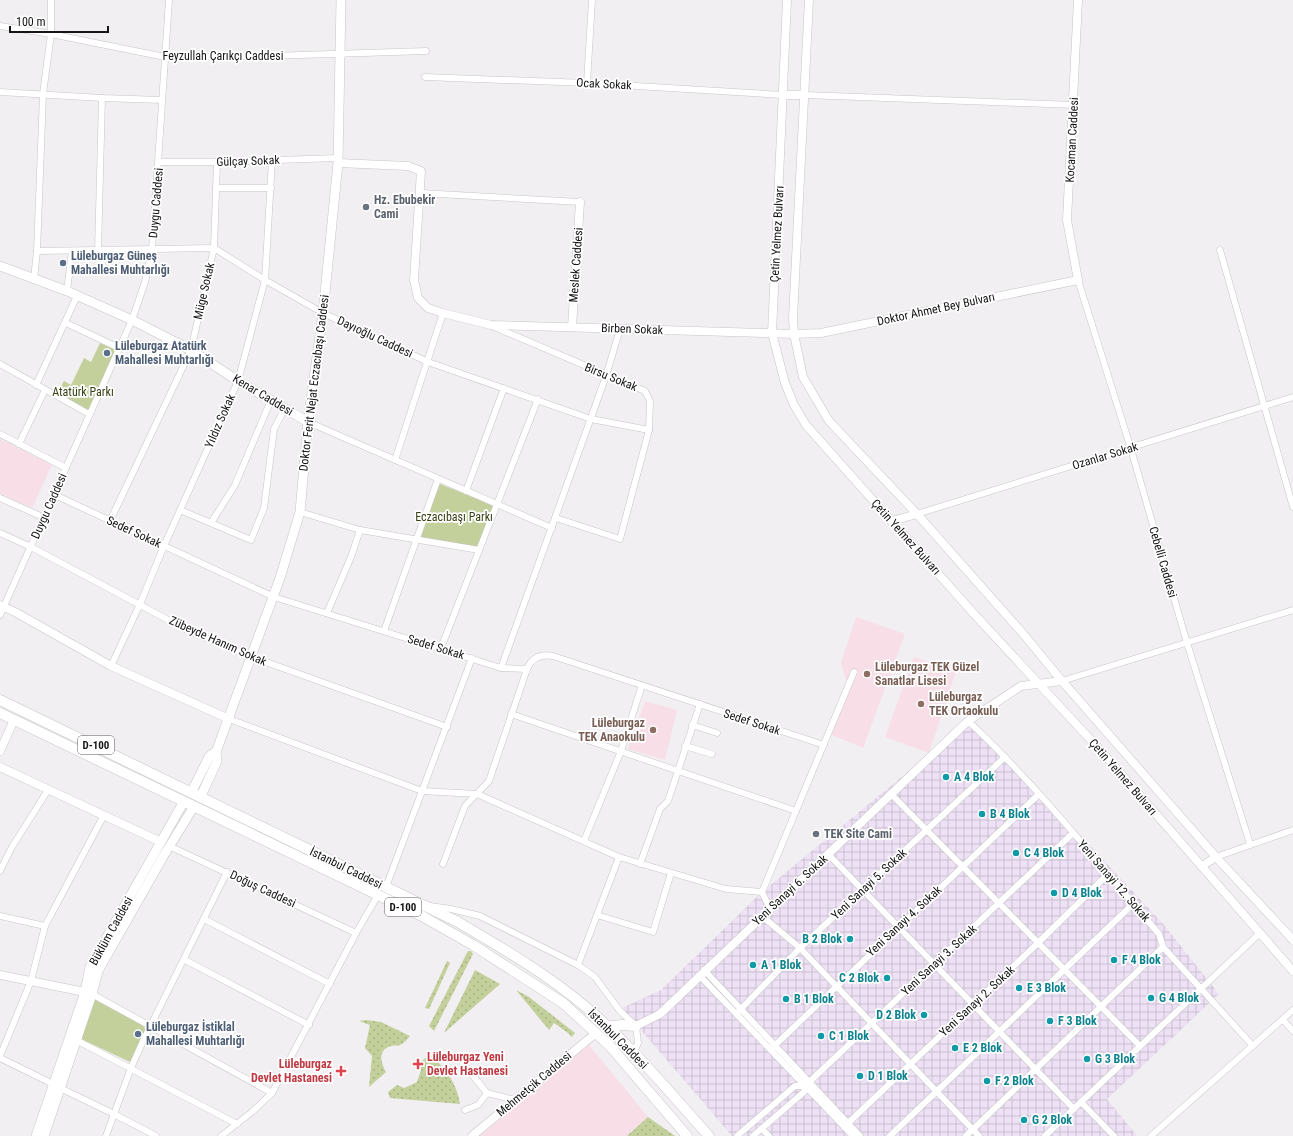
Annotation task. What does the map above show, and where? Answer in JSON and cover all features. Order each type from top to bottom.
[{"type":"highway","name":"İstanbul Caddesi","points":[[0,700],[458,922],[530,965],[585,1006],[607,1026],[634,1052],[709,1136]]},
{"type":"highway","name":"İstanbul Caddesi","points":[[0,713],[118,769],[193,808],[422,916],[478,949],[563,1003],[610,1046],[687,1136]]},
{"type":"highway","points":[[183,803],[191,793]]},
{"type":"highway","points":[[193,808],[200,798]]},
{"type":"highway","points":[[596,1033],[607,1026],[636,1026]]},
{"type":"main road","name":"Doktor Ferit Nejat Eczacıbaşı Caddesi","points":[[200,798],[217,761],[216,752],[274,597],[300,512],[308,422],[323,313],[338,160],[341,0]]},
{"type":"main road","name":"Kenar Caddesi","points":[[0,266],[67,291],[132,320],[191,350],[238,381],[308,422]]},
{"type":"main road","name":"Doktor Ferit Nejat Eczacıbaşı Caddesi","points":[[191,793],[209,757],[216,752]]},
{"type":"main road","name":"Büklüm Caddesi","points":[[165,844],[183,803]]},
{"type":"main road","name":"Büklüm Caddesi","points":[[36,1136],[76,1040],[89,993],[90,967],[165,844],[193,808]]},
{"type":"main road","name":"Büklüm Caddesi","points":[[44,1136],[57,1086],[89,993]]},
{"type":"street","points":[[34,279],[37,251],[43,94],[50,34],[51,0]]},
{"type":"street","name":"Duygu Caddesi","points":[[1,609],[45,518],[132,320],[145,282],[152,250],[169,0]]},
{"type":"street","points":[[587,83],[592,0]]},
{"type":"street","name":"Çetin Yelmez Bulvarı","points":[[788,0],[772,333],[785,383],[794,405],[806,425],[1202,866],[1293,971]]},
{"type":"street","name":"Çetin Yelmez Bulvarı","points":[[809,0],[794,281],[794,334],[803,377],[829,421],[917,514],[1025,636],[1062,681],[1216,857],[1293,940]]},
{"type":"street","name":"Kocaman Caddesi","points":[[1078,0],[1074,105],[1067,220],[1078,280]]},
{"type":"street","name":"Feyzullah Çarıkçı Caddesi","points":[[0,26],[50,34],[165,57],[426,51]]},
{"type":"street","name":"Ocak Sokak","points":[[425,77],[587,83],[783,95]]},
{"type":"street","points":[[0,92],[162,100]]},
{"type":"street","points":[[783,95],[1074,105]]},
{"type":"street","points":[[98,251],[102,98]]},
{"type":"street","name":"Yıldız Sokak","points":[[111,666],[140,604],[164,546],[238,381],[264,280],[272,160]]},
{"type":"street","name":"Gülçay Sokak","points":[[159,162],[338,160],[408,166],[421,171],[421,193]]},
{"type":"street","name":"Müge Sokak","points":[[110,522],[191,350],[214,248],[217,162]]},
{"type":"street","points":[[216,188],[271,188]]},
{"type":"street","points":[[421,193],[580,202]]},
{"type":"street","name":"Birsu Sokak","points":[[421,193],[414,280],[418,298],[428,308],[491,325],[606,376],[645,391],[650,402],[650,430],[620,539],[556,518]]},
{"type":"street","name":"Meslek Caddesi","points":[[572,327],[580,202]]},
{"type":"street","points":[[37,251],[214,248]]},
{"type":"street","name":"Dayıoğlu Caddesi","points":[[214,248],[264,280],[323,313],[428,362],[538,399],[590,419],[650,430]]},
{"type":"street","points":[[1220,250],[1293,506]]},
{"type":"street","points":[[67,291],[72,251]]},
{"type":"street","name":"Doktor Ahmet Bey Bulvarı","points":[[772,333],[821,333],[1078,280]]},
{"type":"street","name":"Cebelli Caddesi","points":[[1078,280],[1131,449],[1187,643],[1250,844]]},
{"type":"street","points":[[36,385],[66,323],[77,296]]},
{"type":"street","points":[[395,460],[443,313]]},
{"type":"street","points":[[66,323],[119,348]]},
{"type":"street","name":"Birben Sokak","points":[[491,325],[772,333]]},
{"type":"street","points":[[501,668],[606,376],[620,329]]},
{"type":"street","points":[[0,364],[90,414]]},
{"type":"street","points":[[466,491],[504,388]]},
{"type":"street","points":[[19,444],[45,390]]},
{"type":"street","name":"Ozanlar Sokak","points":[[917,514],[1131,449],[1293,397]]},
{"type":"street","points":[[441,648],[538,399]]},
{"type":"street","points":[[211,523],[235,485],[271,400]]},
{"type":"street","points":[[180,510],[251,540],[264,508],[274,429],[285,408]]},
{"type":"street","name":"Kenar Caddesi","points":[[308,422],[552,528]]},
{"type":"street","points":[[0,434],[66,468]]},
{"type":"street","points":[[384,631],[438,479]]},
{"type":"street","name":"Sedef Sokak","points":[[55,495],[110,522],[274,597],[501,668],[527,669],[531,662],[538,657],[553,656],[824,745]]},
{"type":"street","points":[[0,498],[45,518]]},
{"type":"street","points":[[300,512],[360,530],[479,550]]},
{"type":"street","points":[[892,521],[917,514]]},
{"type":"street","points":[[327,613],[351,557],[360,530]]},
{"type":"street","name":"Zübeyde Hanım Sokak","points":[[0,533],[31,546],[189,631],[252,657],[447,727]]},
{"type":"street","points":[[1,609],[111,666],[229,719],[422,791],[477,794],[620,857],[640,864],[726,889],[762,892]]},
{"type":"street","points":[[1062,681],[1293,610]]},
{"type":"street","points":[[386,887],[472,658]]},
{"type":"street","points":[[444,864],[465,806],[489,781],[527,669]]},
{"type":"street","points":[[770,909],[762,892],[854,672]]},
{"type":"street","name":"Yeni Sanayi 6. Sokak","points":[[636,1026],[660,1014],[701,973],[968,721],[1021,686],[1062,681]]},
{"type":"street","points":[[584,841],[621,751],[642,685]]},
{"type":"street","points":[[640,864],[660,809],[668,800],[700,704]]},
{"type":"street","points":[[511,714],[796,811]]},
{"type":"street","points":[[0,751],[14,720]]},
{"type":"street","name":"Yeni Sanayi 12. Sokak","points":[[968,721],[1005,757],[1108,874],[1159,934],[1163,947],[1253,1046]]},
{"type":"street","points":[[692,725],[717,733]]},
{"type":"street","points":[[686,746],[712,754]]},
{"type":"street","name":"Yeni Sanayi 5. Sokak","points":[[739,1011],[800,948],[1005,757]]},
{"type":"street","name":"Doğuş Caddesi","points":[[0,767],[356,933]]},
{"type":"street","points":[[0,871],[48,790]]},
{"type":"street","points":[[891,794],[1140,1046]]},
{"type":"street","name":"Yeni Sanayi 4. Sokak","points":[[773,1047],[1038,795]]},
{"type":"street","points":[[104,815],[44,926],[31,981],[0,1057],[156,1136]]},
{"type":"street","points":[[1202,866],[1216,857],[1293,830]]},
{"type":"street","name":"Yeni Sanayi 3. Sokak","points":[[753,1136],[804,1092],[808,1084],[1072,834]]},
{"type":"street","points":[[828,854],[1074,1109]]},
{"type":"street","points":[[578,965],[620,857]]},
{"type":"street","points":[[106,1136],[132,1068],[151,1026],[185,960],[227,872]]},
{"type":"street","points":[[597,915],[652,932],[671,873]]},
{"type":"street","name":"Yeni Sanayi 2. Sokak","points":[[847,1125],[1038,943],[1108,874]]},
{"type":"street","points":[[221,1136],[272,1093],[356,933],[378,895]]},
{"type":"street","points":[[890,1136],[1065,971],[1133,904]]},
{"type":"street","points":[[423,905],[451,908],[480,916],[578,965],[595,977],[620,1011],[636,1026],[638,1043],[634,1052]]},
{"type":"street","points":[[0,916],[44,926]]},
{"type":"street","points":[[762,916],[800,948],[979,1136]]},
{"type":"street","points":[[204,919],[330,984]]},
{"type":"street","points":[[1045,1136],[1260,933]]},
{"type":"street","points":[[966,1136],[1163,947]]},
{"type":"street","points":[[185,960],[309,1025]]},
{"type":"street","points":[[701,973],[847,1125],[860,1136]]},
{"type":"street","points":[[0,975],[89,993],[272,1093]]},
{"type":"street","points":[[1151,1136],[1293,1010]]},
{"type":"street","points":[[1283,1020],[1293,1031]]},
{"type":"street","name":"Mehmetçik Caddesi","points":[[472,1136],[596,1033]]},
{"type":"street","points":[[76,1040],[237,1124]]},
{"type":"street","points":[[462,1062],[487,1093],[515,1100]]},
{"type":"street","name":"Yeni Sanayi 3. Sokak","points":[[737,1136],[795,1086],[808,1084]]},
{"type":"street","points":[[465,1110],[478,1104],[487,1093]]},
{"type":"street","points":[[1081,1102],[1114,1136]]},
{"type":"street","points":[[847,1125],[853,1136]]},
{"type":"street","points":[[762,1129],[769,1136]]},
{"type":"shaded area","points":[[0,439],[52,465],[32,508],[0,494]]},
{"type":"shaded area","name":"Lüleburgaz TEK Güzel Sanatlar Lisesi","points":[[856,617],[905,634],[863,748],[825,732],[848,686],[841,663]]},
{"type":"shaded area","name":"Lüleburgaz TEK Ortaokulu","points":[[914,657],[956,671],[929,753],[885,737]]},
{"type":"shaded area","name":"Lüleburgaz TEK Anaokulu","points":[[645,701],[677,710],[665,760],[628,749]]},
{"type":"shaded area","points":[[970,717],[1164,925],[1219,994],[1107,1099],[1137,1136],[732,1136],[622,1008],[661,990],[762,892],[926,757]]},
{"type":"shaded area","points":[[589,1045],[648,1117],[627,1136],[478,1136]]},
{"type":"green space","name":"Atatürk Parkı","points":[[100,343],[116,350],[88,411],[58,392],[64,381],[71,385],[84,358],[91,362]]},
{"type":"green space","name":"Eczacıbaşı Parkı","points":[[440,484],[495,506],[478,547],[419,537]]},
{"type":"green space","points":[[468,951],[471,951],[473,954],[434,1031],[429,1026]]},
{"type":"green space","points":[[447,961],[450,963],[429,1009],[425,1008]]},
{"type":"green space","points":[[475,970],[500,984],[444,1033]]},
{"type":"green space","points":[[516,990],[529,997],[575,1033],[572,1037],[554,1023],[549,1030]]},
{"type":"green space","points":[[94,999],[142,1025],[146,1029],[130,1062],[79,1038]]},
{"type":"green space","points":[[366,1020],[381,1022],[410,1036],[400,1045],[391,1046],[384,1050],[381,1057],[386,1072],[369,1087],[372,1056],[365,1048],[370,1025],[359,1021]]},
{"type":"green space","points":[[430,1055],[441,1065],[450,1077],[459,1097],[460,1104],[390,1098],[388,1092],[397,1085],[404,1088],[417,1082],[421,1070],[419,1063]]},
{"type":"green space","points":[[648,1117],[675,1136],[627,1136]]},
{"type":"place","name":"Hz. Ebubekir Cami","points":[[366,207]]},
{"type":"place","name":"Lüleburgaz Güneş Mahallesi Muhtarlığı","points":[[63,263]]},
{"type":"place","name":"Lüleburgaz Atatürk Mahallesi Muhtarlığı","points":[[107,353]]},
{"type":"place","name":"Lüleburgaz TEK Güzel Sanatlar Lisesi","points":[[867,674]]},
{"type":"place","name":"Lüleburgaz TEK Ortaokulu","points":[[921,704]]},
{"type":"place","name":"Lüleburgaz TEK Anaokulu","points":[[653,730]]},
{"type":"place","name":"A 4 Blok","points":[[946,777]]},
{"type":"place","name":"B 4 Blok","points":[[982,814]]},
{"type":"place","name":"TEK Site Cami","points":[[816,834]]},
{"type":"place","name":"C 4 Blok","points":[[1016,853]]},
{"type":"place","name":"D 4 Blok","points":[[1054,893]]},
{"type":"place","name":"B 2 Blok","points":[[850,939]]},
{"type":"place","name":"F 4 Blok","points":[[1114,960]]},
{"type":"place","name":"A 1 Blok","points":[[753,965]]},
{"type":"place","name":"C 2 Blok","points":[[887,978]]},
{"type":"place","name":"E 3 Blok","points":[[1019,988]]},
{"type":"place","name":"G 4 Blok","points":[[1151,998]]},
{"type":"place","name":"B 1 Blok","points":[[786,999]]},
{"type":"place","name":"D 2 Blok","points":[[924,1015]]},
{"type":"place","name":"F 3 Blok","points":[[1050,1021]]},
{"type":"place","name":"Lüleburgaz İstiklal Mahallesi Muhtarlığı","points":[[138,1034]]},
{"type":"place","name":"C 1 Blok","points":[[821,1036]]},
{"type":"place","name":"E 2 Blok","points":[[955,1048]]},
{"type":"place","name":"G 3 Blok","points":[[1087,1059]]},
{"type":"place","name":"Lüleburgaz Yeni Devlet Hastanesi","points":[[418,1064]]},
{"type":"place","name":"Lüleburgaz Devlet Hastanesi","points":[[341,1071]]},
{"type":"place","name":"D 1 Blok","points":[[860,1076]]},
{"type":"place","name":"F 2 Blok","points":[[987,1081]]},
{"type":"place","name":"G 2 Blok","points":[[1024,1120]]}]
